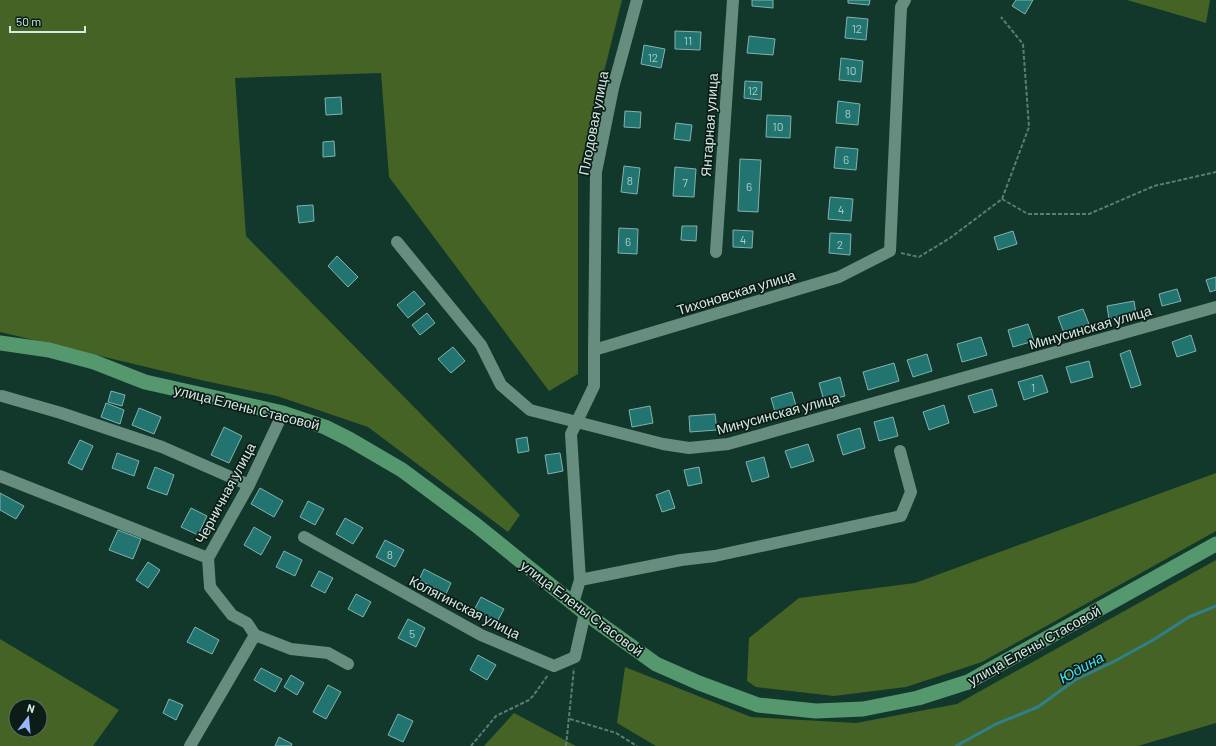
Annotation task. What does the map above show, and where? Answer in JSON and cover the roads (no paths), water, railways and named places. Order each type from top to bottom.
[{"type":"main road","name":"улица Елены Стасовой","points":[[0,343],[49,350],[94,362],[145,382],[283,413],[325,427],[349,439],[402,470],[476,525],[585,613],[656,664],[699,683],[758,704],[816,711],[863,709],[918,698],[968,682],[1216,544]]},
{"type":"street","name":"Плодовая улица","points":[[594,350],[596,172],[613,88],[637,0]]},
{"type":"street","name":"Янтарная улица","points":[[716,252],[733,0]]},
{"type":"street","name":"Тихоновская улица","points":[[594,350],[839,277],[890,251],[901,7],[904,0]]},
{"type":"street","name":"Минусинская улица","points":[[397,242],[481,345],[501,385],[530,410],[578,421],[663,444],[689,448],[728,444],[1216,307]]},
{"type":"street","points":[[573,603],[580,580],[571,434],[594,386],[594,350]]},
{"type":"street","points":[[2,396],[61,413],[162,447],[249,485]]},
{"type":"street","name":"Черничная улица","points":[[254,634],[247,623],[232,615],[210,587],[208,558],[249,485],[283,413]]},
{"type":"street","points":[[580,580],[681,560],[715,556],[901,516],[912,492],[900,451]]},
{"type":"street","points":[[0,476],[208,558]]},
{"type":"street","name":"Колягинская улица","points":[[304,537],[481,635],[554,666],[575,657],[585,613]]},
{"type":"street","points":[[190,746],[254,634],[292,649],[328,653],[348,664]]},
{"type":"waterway","name":"Юдина","points":[[956,746],[996,724],[1038,707],[1075,680],[1113,662],[1153,640],[1189,617],[1216,606]]}]
